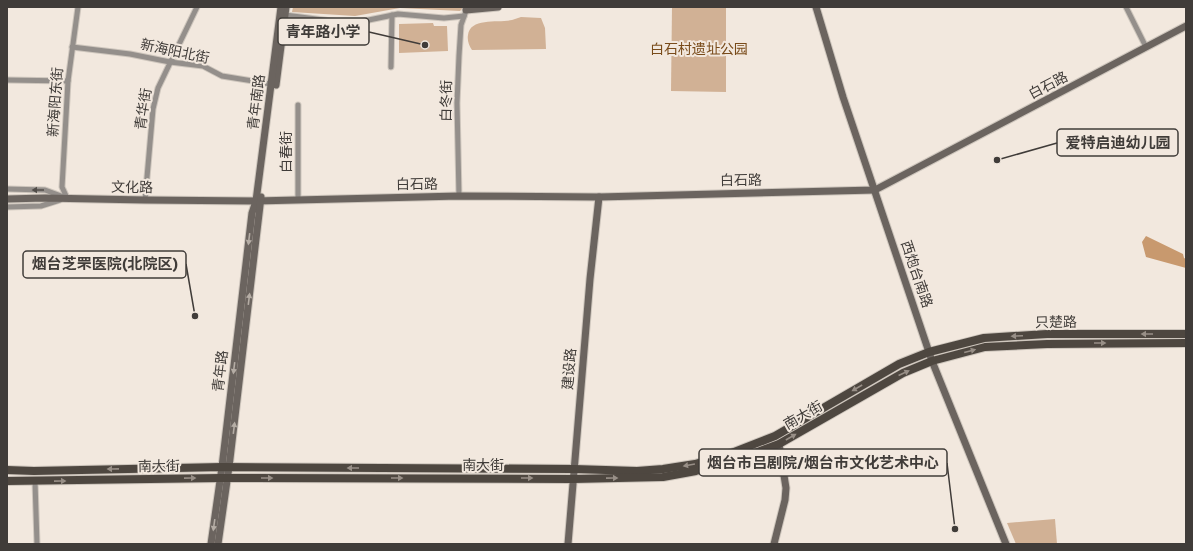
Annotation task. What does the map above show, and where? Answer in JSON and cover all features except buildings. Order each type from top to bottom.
[{"type":"main road","name":"只楚路","points":[[929,352],[984,338],[1047,334],[1186,334]]},
{"type":"main road","name":"只楚路","points":[[932,361],[986,347],[1047,344],[1186,343]]},
{"type":"main road","name":"南大街","points":[[7,470],[34,471],[226,467],[574,469],[637,471],[663,469],[695,464],[729,454],[775,436],[899,364],[929,352]]},
{"type":"main road","name":"南大街","points":[[7,481],[224,478],[573,479],[663,477],[696,471],[731,462],[779,444],[903,373],[932,361]]},
{"type":"street","name":"新海阳东街","points":[[67,198],[62,187],[68,81],[78,7]]},
{"type":"street","name":"青华街","points":[[145,200],[153,109],[158,88],[197,7]]},
{"type":"street","name":"青年南路","points":[[258,201],[281,7]]},
{"type":"street","name":"青年南路","points":[[258,201],[286,7]]},
{"type":"street","points":[[285,15],[347,23],[398,14],[444,18],[466,11],[498,7]]},
{"type":"street","name":"西炮台南路","points":[[816,7],[843,97],[932,361],[1006,544]]},
{"type":"street","points":[[1126,7],[1146,47]]},
{"type":"street","name":"白冬街","points":[[459,196],[458,95],[461,25],[466,11]]},
{"type":"street","points":[[391,67],[392,16]]},
{"type":"street","name":"白石路","points":[[258,201],[459,196],[599,197],[875,190],[1186,26]]},
{"type":"street","name":"新海阳北街","points":[[72,47],[130,54],[170,62],[203,66],[222,76],[271,84]]},
{"type":"street","points":[[7,80],[68,81]]},
{"type":"street","name":"白春街","points":[[298,105],[298,200]]},
{"type":"street","points":[[7,189],[45,190],[67,198]]},
{"type":"street","name":"建设路","points":[[568,544],[590,279],[599,197]]},
{"type":"street","points":[[7,207],[41,206],[67,198]]},
{"type":"street","name":"文化路","points":[[7,199],[67,198],[258,201]]},
{"type":"street","name":"青年路","points":[[211,544],[226,467],[258,201]]},
{"type":"street","points":[[774,544],[785,500],[786,488],[779,444]]},
{"type":"street","name":"青年路","points":[[218,544],[224,478]]},
{"type":"street","points":[[35,481],[37,544]]},
{"type":"green space","points":[[293,7],[464,7],[460,11],[400,8],[355,16],[292,12]]},
{"type":"green space","name":"白石村遗址公园","points":[[672,7],[726,7],[726,92],[671,91]]},
{"type":"green space","points":[[521,17],[541,18],[545,28],[546,49],[472,50],[469,45],[468,35],[470,29],[474,25],[486,22],[512,20]]},
{"type":"green space","points":[[433,23],[434,26],[447,26],[448,51],[399,53],[399,24]]},
{"type":"green space","points":[[1055,519],[1057,544],[1016,544],[1007,523]]},
{"type":"shaded area","points":[[1146,236],[1183,254],[1184,258],[1186,259],[1186,268],[1146,257],[1142,242]]},
{"type":"place","name":"青年路小学","points":[[425,45]]},
{"type":"place","name":"爱特启迪幼儿园","points":[[997,160]]},
{"type":"place","name":"烟台芝罘医院(北院区)","points":[[195,316]]},
{"type":"place","name":"烟台市吕剧院/烟台市文化艺术中心","points":[[955,529]]}]
